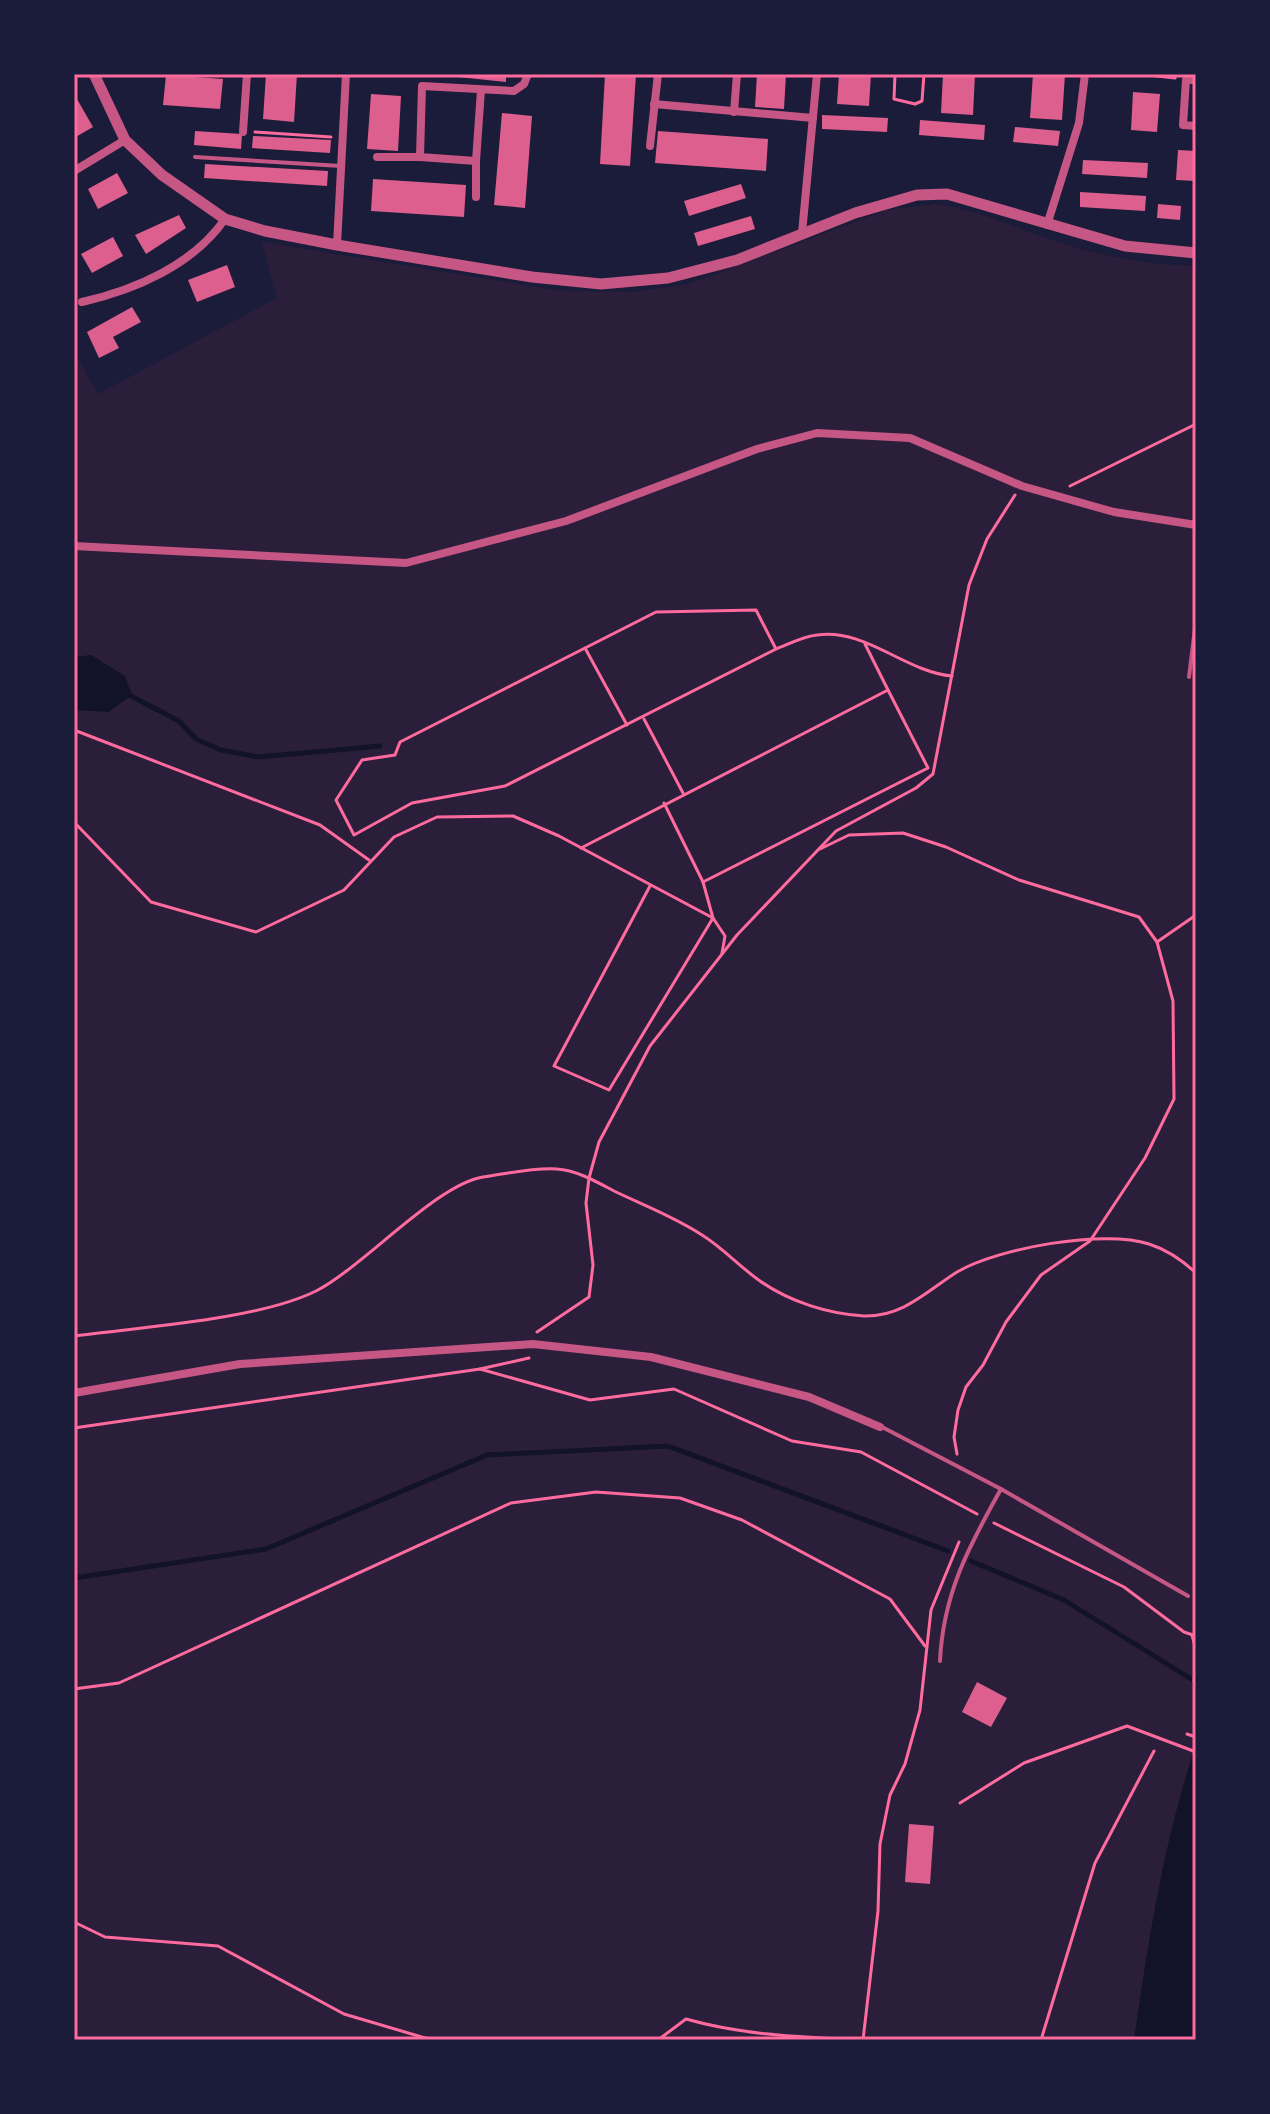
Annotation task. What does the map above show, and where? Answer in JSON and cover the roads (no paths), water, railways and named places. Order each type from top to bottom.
[{"type":"street","points":[[94,74],[125,140],[162,175],[225,219],[337,245],[532,277],[624,283],[703,270],[886,201],[917,195],[947,194],[1125,246],[1196,253]]},
{"type":"street","points":[[243,132],[247,74]]},
{"type":"street","points":[[337,245],[346,74]]},
{"type":"street","points":[[420,157],[422,86],[514,91],[524,84],[528,74]]},
{"type":"street","points":[[650,146],[658,74]]},
{"type":"street","points":[[734,112],[737,74]]},
{"type":"street","points":[[802,233],[817,74]]},
{"type":"street","points":[[1047,225],[1079,123],[1085,74]]},
{"type":"street","points":[[1191,80],[1183,125],[1196,126]]},
{"type":"street","points":[[476,197],[481,90]]},
{"type":"street","points":[[654,104],[813,118]]},
{"type":"street","points":[[74,171],[125,140]]},
{"type":"street","points":[[377,157],[476,161]]},
{"type":"street","points":[[82,302],[117,294],[190,257],[213,237],[225,219]]},
{"type":"street","points":[[74,546],[406,563],[566,521],[757,449],[817,433],[910,438],[1022,486],[1114,512],[1196,525]]},
{"type":"street","points":[[74,1393],[240,1364],[533,1344],[651,1357],[809,1397],[880,1427]]},
{"type":"lane","points":[[195,157],[341,166]]},
{"type":"lane","points":[[1189,677],[1196,620]]},
{"type":"lane","points":[[880,1427],[1001,1489],[1188,1596]]},
{"type":"lane","points":[[940,1661],[948,1597],[963,1557],[1001,1489]]},
{"type":"waterway","points":[[127,694],[179,721],[196,739],[221,750],[258,757],[380,746]]},
{"type":"waterway","points":[[74,1578],[266,1549],[487,1455],[668,1446],[948,1551]]},
{"type":"waterway","points":[[971,1561],[1064,1600],[1196,1682]]}]
